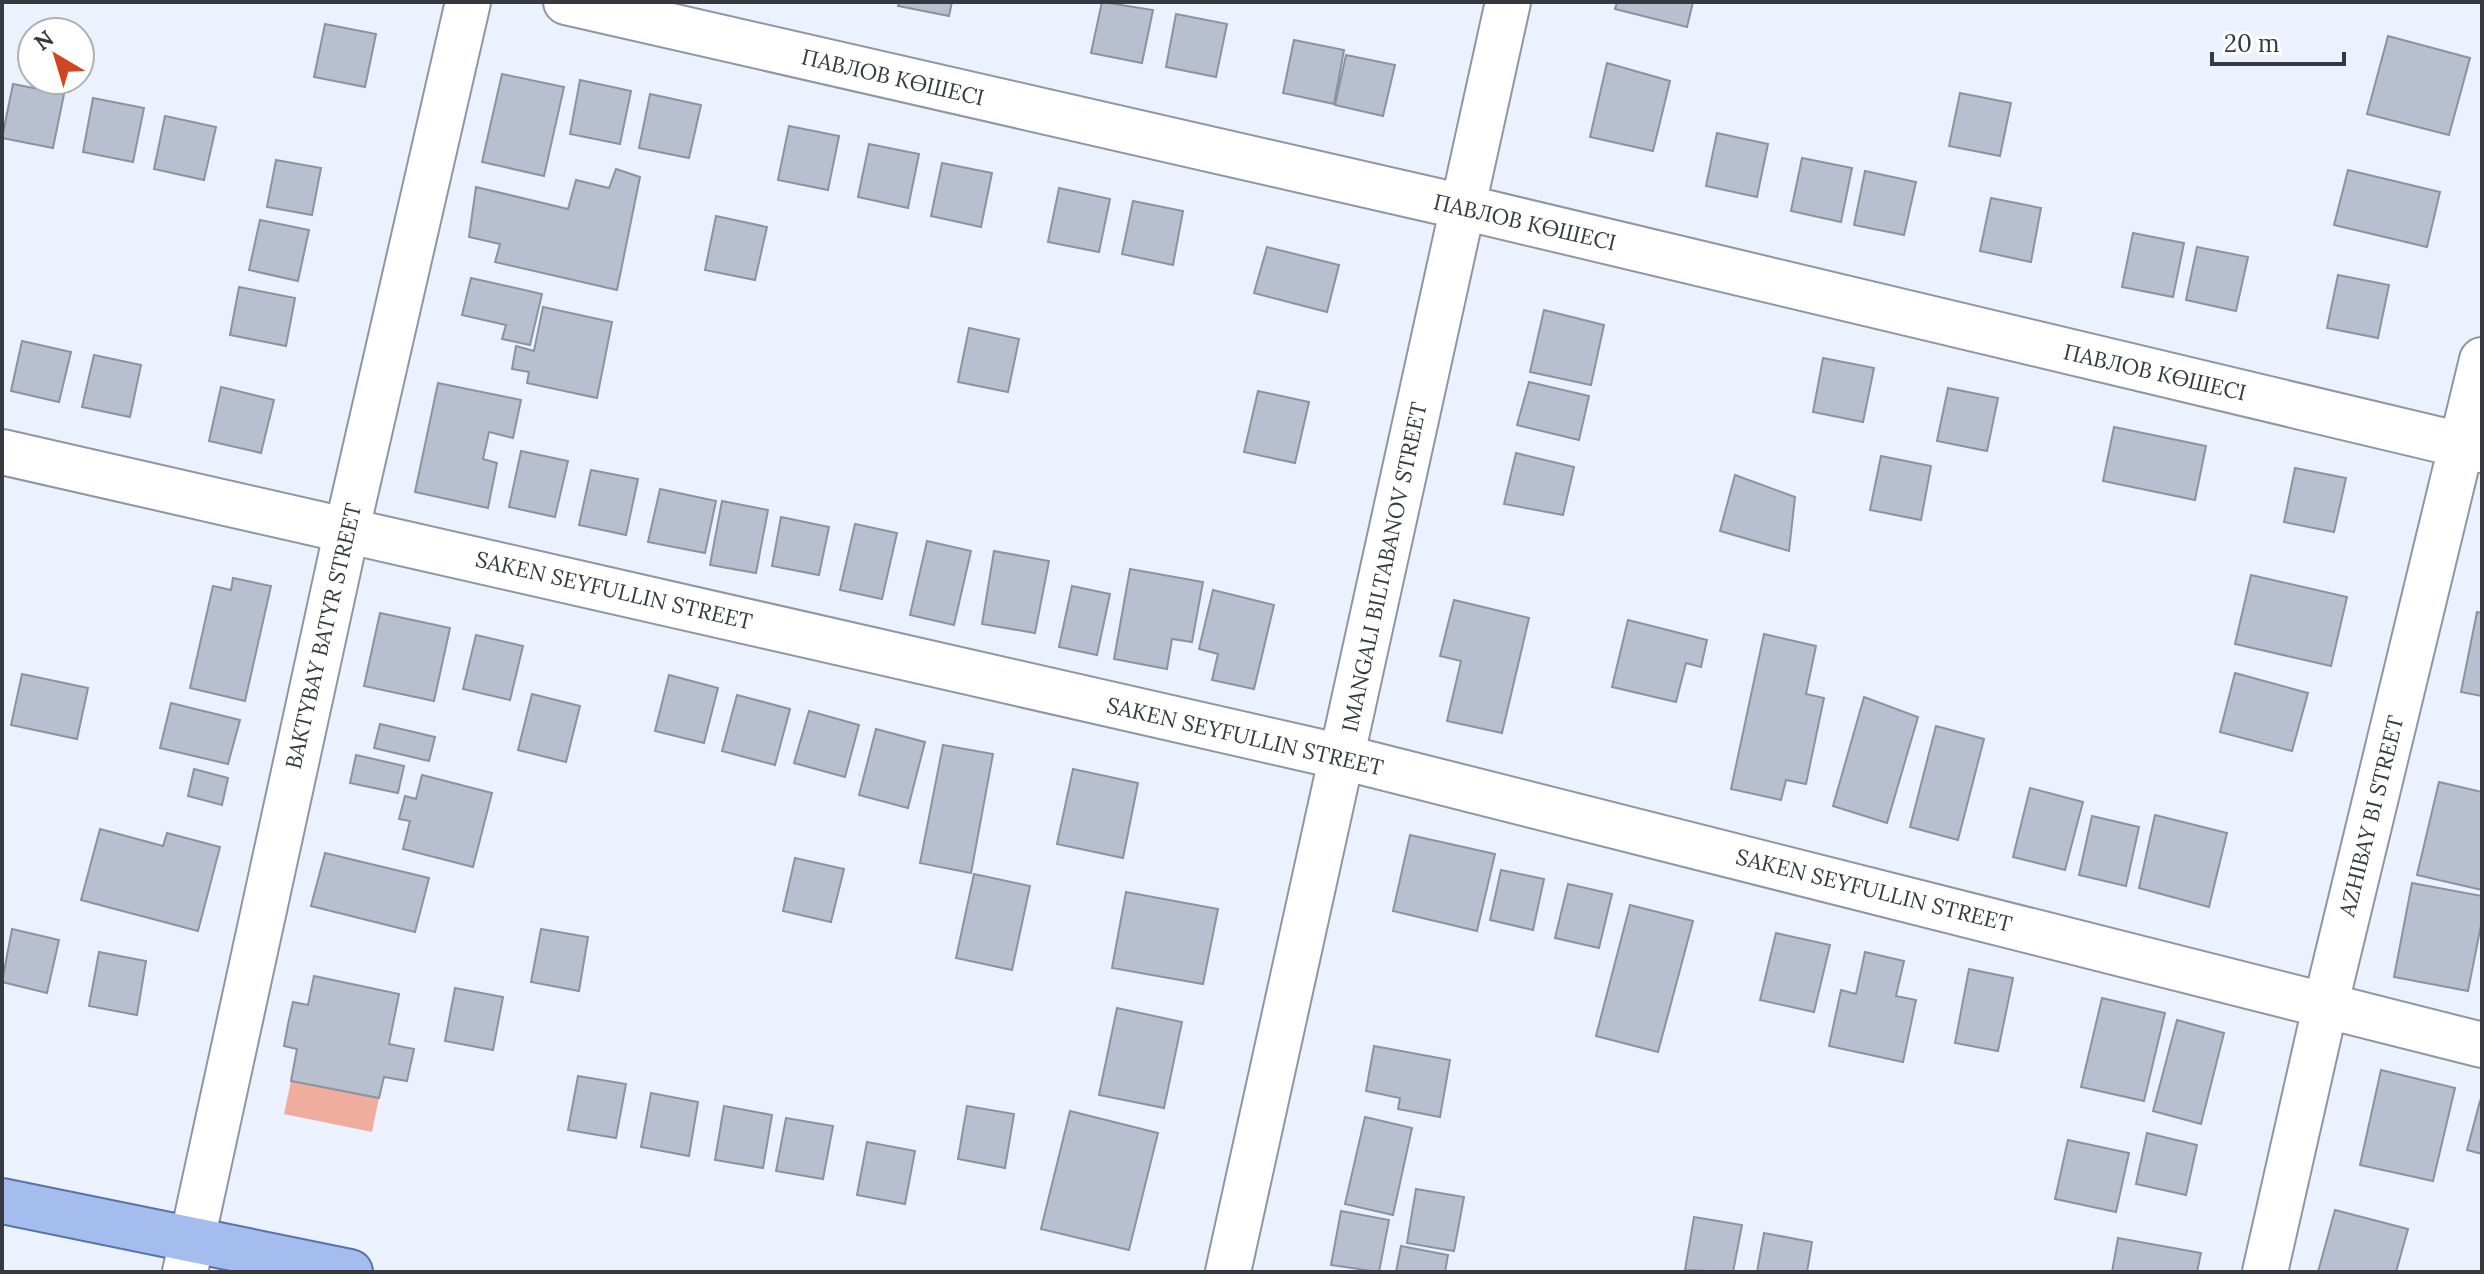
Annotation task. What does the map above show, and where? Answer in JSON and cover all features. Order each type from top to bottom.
[{"type":"main road","points":[[2,1201],[188,1255],[350,1272]]},
{"type":"street","name":"BAKTYBAY BATYR STREET","points":[[188,1255],[347,529],[468,2]]},
{"type":"street","name":"ПАВЛОВ КӨШЕСІ","points":[[566,2],[1463,207],[2472,447]]},
{"type":"street","name":"IMANGALI BILTABANOV STREET","points":[[1228,1272],[1508,2]]},
{"type":"street","name":"AZHIBAY BI STREET","points":[[2265,1272],[2326,1003],[2472,447],[2482,360]]},
{"type":"street","name":"SAKEN SEYFULLIN STREET","points":[[2,452],[1342,757],[2326,1003],[2482,1045]]},
{"type":"shaded area","points":[[291,1081],[379,1098],[372,1132],[284,1114]]},
{"type":"building","points":[[899,2],[952,2],[949,16],[898,6]]},
{"type":"building","points":[[1102,2],[1153,10],[1142,63],[1091,53]]},
{"type":"building","points":[[1617,2],[1693,2],[1687,27],[1615,9]]},
{"type":"building","points":[[1176,14],[1227,24],[1216,77],[1166,67]]},
{"type":"building","points":[[325,24],[376,34],[365,87],[314,77]]},
{"type":"building","points":[[2388,36],[2470,58],[2449,135],[2367,114]]},
{"type":"building","points":[[1294,40],[1344,50],[1334,104],[1283,93]]},
{"type":"building","points":[[1346,55],[1395,65],[1383,116],[1335,105]]},
{"type":"building","points":[[1607,63],[1670,81],[1653,151],[1590,137]]},
{"type":"building","points":[[502,74],[564,87],[544,176],[482,162]]},
{"type":"building","points":[[580,80],[631,91],[620,144],[570,134]]},
{"type":"building","points":[[13,84],[16,85],[16,96],[64,96],[53,148],[2,138]]},
{"type":"building","points":[[1960,93],[2011,103],[2000,156],[1949,146]]},
{"type":"building","points":[[650,94],[701,105],[689,158],[639,148]]},
{"type":"building","points":[[93,98],[144,108],[133,162],[83,152]]},
{"type":"building","points":[[165,116],[216,127],[204,180],[154,169]]},
{"type":"building","points":[[789,126],[839,136],[828,190],[778,180]]},
{"type":"building","points":[[1717,133],[1768,144],[1757,197],[1706,186]]},
{"type":"building","points":[[869,144],[919,154],[908,208],[858,197]]},
{"type":"building","points":[[1802,158],[1852,168],[1841,222],[1791,211]]},
{"type":"building","points":[[276,160],[321,168],[312,215],[267,207]]},
{"type":"building","points":[[942,163],[992,173],[981,227],[931,216]]},
{"type":"building","points":[[616,169],[640,177],[617,290],[495,262],[500,244],[469,237],[476,187],[568,209],[576,180],[609,188]]},
{"type":"building","points":[[2348,170],[2440,192],[2427,247],[2334,225]]},
{"type":"building","points":[[1865,171],[1916,182],[1904,235],[1854,225]]},
{"type":"building","points":[[1059,188],[1110,199],[1099,252],[1048,242]]},
{"type":"building","points":[[1991,198],[2041,208],[2031,262],[1980,251]]},
{"type":"building","points":[[1133,201],[1183,211],[1173,265],[1122,254]]},
{"type":"building","points":[[716,216],[767,227],[755,280],[705,270]]},
{"type":"building","points":[[260,220],[309,230],[298,281],[249,270]]},
{"type":"building","points":[[2133,233],[2184,243],[2173,297],[2122,287]]},
{"type":"building","points":[[1267,247],[1339,265],[1327,312],[1254,293]]},
{"type":"building","points":[[2197,247],[2248,257],[2236,311],[2186,300]]},
{"type":"building","points":[[2338,275],[2389,285],[2378,338],[2327,328]]},
{"type":"building","points":[[471,278],[542,294],[530,345],[502,339],[506,325],[462,315]]},
{"type":"building","points":[[239,287],[295,298],[286,346],[230,335]]},
{"type":"building","points":[[543,307],[612,322],[597,398],[527,383],[529,372],[512,369],[516,346],[534,351]]},
{"type":"building","points":[[1544,310],[1604,325],[1591,385],[1530,372]]},
{"type":"building","points":[[969,328],[1019,339],[1008,392],[958,382]]},
{"type":"building","points":[[22,341],[71,352],[59,402],[11,391]]},
{"type":"building","points":[[94,355],[141,365],[130,417],[82,407]]},
{"type":"building","points":[[1823,358],[1874,368],[1863,422],[1813,412]]},
{"type":"building","points":[[1529,382],[1589,396],[1579,440],[1517,425]]},
{"type":"building","points":[[438,383],[521,400],[513,438],[489,432],[483,459],[497,463],[488,508],[415,492]]},
{"type":"building","points":[[221,387],[274,400],[261,453],[209,441]]},
{"type":"building","points":[[1948,388],[1998,398],[1987,451],[1937,441]]},
{"type":"building","points":[[1258,391],[1309,402],[1295,463],[1244,452]]},
{"type":"building","points":[[2114,427],[2206,446],[2195,500],[2103,481]]},
{"type":"building","points":[[521,451],[568,461],[555,517],[509,507]]},
{"type":"building","points":[[1516,453],[1574,467],[1563,515],[1504,504]]},
{"type":"building","points":[[1881,456],[1931,466],[1921,520],[1870,510]]},
{"type":"building","points":[[2295,468],[2346,478],[2334,532],[2284,522]]},
{"type":"building","points":[[591,470],[638,479],[626,535],[579,525]]},
{"type":"building","points":[[1735,475],[1795,497],[1789,551],[1720,531]]},
{"type":"building","points":[[660,489],[716,501],[705,553],[648,542]]},
{"type":"building","points":[[722,501],[768,510],[756,573],[710,565]]},
{"type":"building","points":[[781,517],[829,527],[819,575],[772,566]]},
{"type":"building","points":[[855,524],[897,533],[882,599],[840,590]]},
{"type":"building","points":[[927,541],[971,551],[954,625],[910,615]]},
{"type":"building","points":[[994,551],[1049,561],[1035,633],[982,624]]},
{"type":"building","points":[[1130,569],[1203,582],[1192,642],[1172,639],[1167,669],[1114,659]]},
{"type":"building","points":[[2251,575],[2347,597],[2331,666],[2235,644]]},
{"type":"building","points":[[233,578],[271,586],[245,701],[190,688],[213,586],[231,590]]},
{"type":"building","points":[[1072,586],[1110,594],[1097,655],[1059,647]]},
{"type":"building","points":[[1213,590],[1274,605],[1254,689],[1212,680],[1218,654],[1199,649]]},
{"type":"building","points":[[1454,600],[1529,618],[1502,733],[1447,721],[1461,661],[1440,656]]},
{"type":"building","points":[[2477,612],[2482,613],[2482,696],[2461,692]]},
{"type":"building","points":[[380,613],[450,628],[434,701],[364,686]]},
{"type":"building","points":[[1628,620],[1707,640],[1701,667],[1686,663],[1676,702],[1612,687]]},
{"type":"building","points":[[1764,634],[1816,646],[1806,694],[1824,698],[1806,784],[1786,780],[1781,800],[1731,789]]},
{"type":"building","points":[[476,635],[523,646],[510,700],[463,689]]},
{"type":"building","points":[[2235,673],[2308,693],[2292,751],[2220,732]]},
{"type":"building","points":[[22,674],[88,688],[77,739],[11,725]]},
{"type":"building","points":[[669,675],[718,688],[704,743],[655,731]]},
{"type":"building","points":[[532,694],[580,706],[566,762],[518,750]]},
{"type":"building","points":[[737,695],[790,709],[775,765],[722,751]]},
{"type":"building","points":[[1864,697],[1918,717],[1887,823],[1833,806]]},
{"type":"building","points":[[171,703],[240,720],[228,764],[160,748]]},
{"type":"building","points":[[809,711],[859,725],[845,777],[794,763]]},
{"type":"building","points":[[380,724],[435,737],[429,761],[374,748]]},
{"type":"building","points":[[1936,726],[1984,739],[1958,840],[1910,827]]},
{"type":"building","points":[[876,729],[925,742],[908,808],[859,795]]},
{"type":"building","points":[[943,745],[993,754],[971,873],[920,863]]},
{"type":"building","points":[[356,755],[404,766],[398,793],[350,783]]},
{"type":"building","points":[[194,769],[228,778],[222,805],[188,796]]},
{"type":"building","points":[[1073,769],[1138,783],[1123,858],[1057,844]]},
{"type":"building","points":[[422,775],[492,793],[473,867],[403,849],[410,821],[399,819],[405,796],[416,799]]},
{"type":"building","points":[[2439,782],[2482,792],[2482,890],[2417,875]]},
{"type":"building","points":[[2030,788],[2083,802],[2065,870],[2013,857]]},
{"type":"building","points":[[2155,815],[2227,833],[2209,907],[2139,888]]},
{"type":"building","points":[[2092,816],[2139,827],[2126,886],[2079,875]]},
{"type":"building","points":[[100,829],[163,846],[167,833],[220,847],[198,931],[81,900]]},
{"type":"building","points":[[1410,835],[1495,854],[1477,931],[1393,911]]},
{"type":"building","points":[[325,853],[429,878],[415,932],[311,906]]},
{"type":"building","points":[[795,858],[844,869],[831,922],[783,911]]},
{"type":"building","points":[[1501,870],[1544,879],[1533,930],[1490,920]]},
{"type":"building","points":[[974,874],[1030,886],[1012,970],[956,958]]},
{"type":"building","points":[[2412,883],[2482,896],[2482,920],[2468,991],[2394,977]]},
{"type":"building","points":[[1568,884],[1612,894],[1599,948],[1555,938]]},
{"type":"building","points":[[1126,892],[1218,909],[1203,984],[1112,968]]},
{"type":"building","points":[[1630,905],[1693,921],[1658,1052],[1596,1036]]},
{"type":"building","points":[[12,929],[59,940],[47,993],[2,982]]},
{"type":"building","points":[[541,929],[588,937],[579,991],[531,982]]},
{"type":"building","points":[[1776,933],[1830,945],[1814,1012],[1760,1000]]},
{"type":"building","points":[[99,952],[146,961],[137,1015],[89,1006]]},
{"type":"building","points":[[1865,952],[1904,961],[1896,996],[1916,1000],[1903,1062],[1829,1046],[1841,990],[1856,994]]},
{"type":"building","points":[[1969,969],[2013,978],[1998,1051],[1955,1043]]},
{"type":"building","points":[[314,976],[399,994],[389,1044],[414,1049],[407,1081],[384,1077],[379,1098],[291,1081],[297,1049],[284,1046],[288,1024],[293,1002],[308,1005]]},
{"type":"building","points":[[455,988],[503,997],[493,1050],[445,1041]]},
{"type":"building","points":[[2102,998],[2165,1013],[2144,1101],[2081,1087]]},
{"type":"building","points":[[1117,1008],[1182,1022],[1164,1108],[1099,1095]]},
{"type":"building","points":[[2177,1020],[2224,1033],[2201,1124],[2153,1111]]},
{"type":"building","points":[[1374,1046],[1450,1060],[1440,1117],[1398,1109],[1400,1098],[1366,1091]]},
{"type":"building","points":[[2381,1070],[2455,1088],[2433,1181],[2360,1165]]},
{"type":"building","points":[[578,1076],[626,1084],[616,1138],[568,1130]]},
{"type":"building","points":[[651,1093],[698,1102],[689,1156],[641,1147]]},
{"type":"building","points":[[2482,1102],[2482,1154],[2467,1150]]},
{"type":"building","points":[[724,1106],[772,1115],[763,1168],[715,1160]]},
{"type":"building","points":[[967,1106],[1014,1114],[1005,1168],[958,1159]]},
{"type":"building","points":[[1070,1111],[1158,1133],[1129,1250],[1041,1229]]},
{"type":"building","points":[[1365,1117],[1412,1128],[1393,1215],[1345,1204]]},
{"type":"building","points":[[786,1118],[833,1126],[823,1179],[776,1171]]},
{"type":"building","points":[[2147,1133],[2197,1145],[2186,1195],[2136,1184]]},
{"type":"building","points":[[2068,1140],[2129,1153],[2116,1212],[2055,1199]]},
{"type":"building","points":[[867,1142],[915,1151],[905,1204],[857,1195]]},
{"type":"building","points":[[1416,1189],[1464,1197],[1454,1251],[1407,1243]]},
{"type":"building","points":[[2335,1210],[2408,1229],[2396,1272],[2318,1272]]},
{"type":"building","points":[[1341,1211],[1389,1220],[1379,1272],[1331,1265]]},
{"type":"building","points":[[1694,1217],[1742,1225],[1733,1272],[1685,1270]]},
{"type":"building","points":[[1764,1233],[1812,1242],[1807,1272],[1757,1272]]},
{"type":"building","points":[[2118,1238],[2201,1253],[2197,1272],[2112,1272]]},
{"type":"building","points":[[1401,1246],[1448,1255],[1445,1272],[1396,1272]]}]
